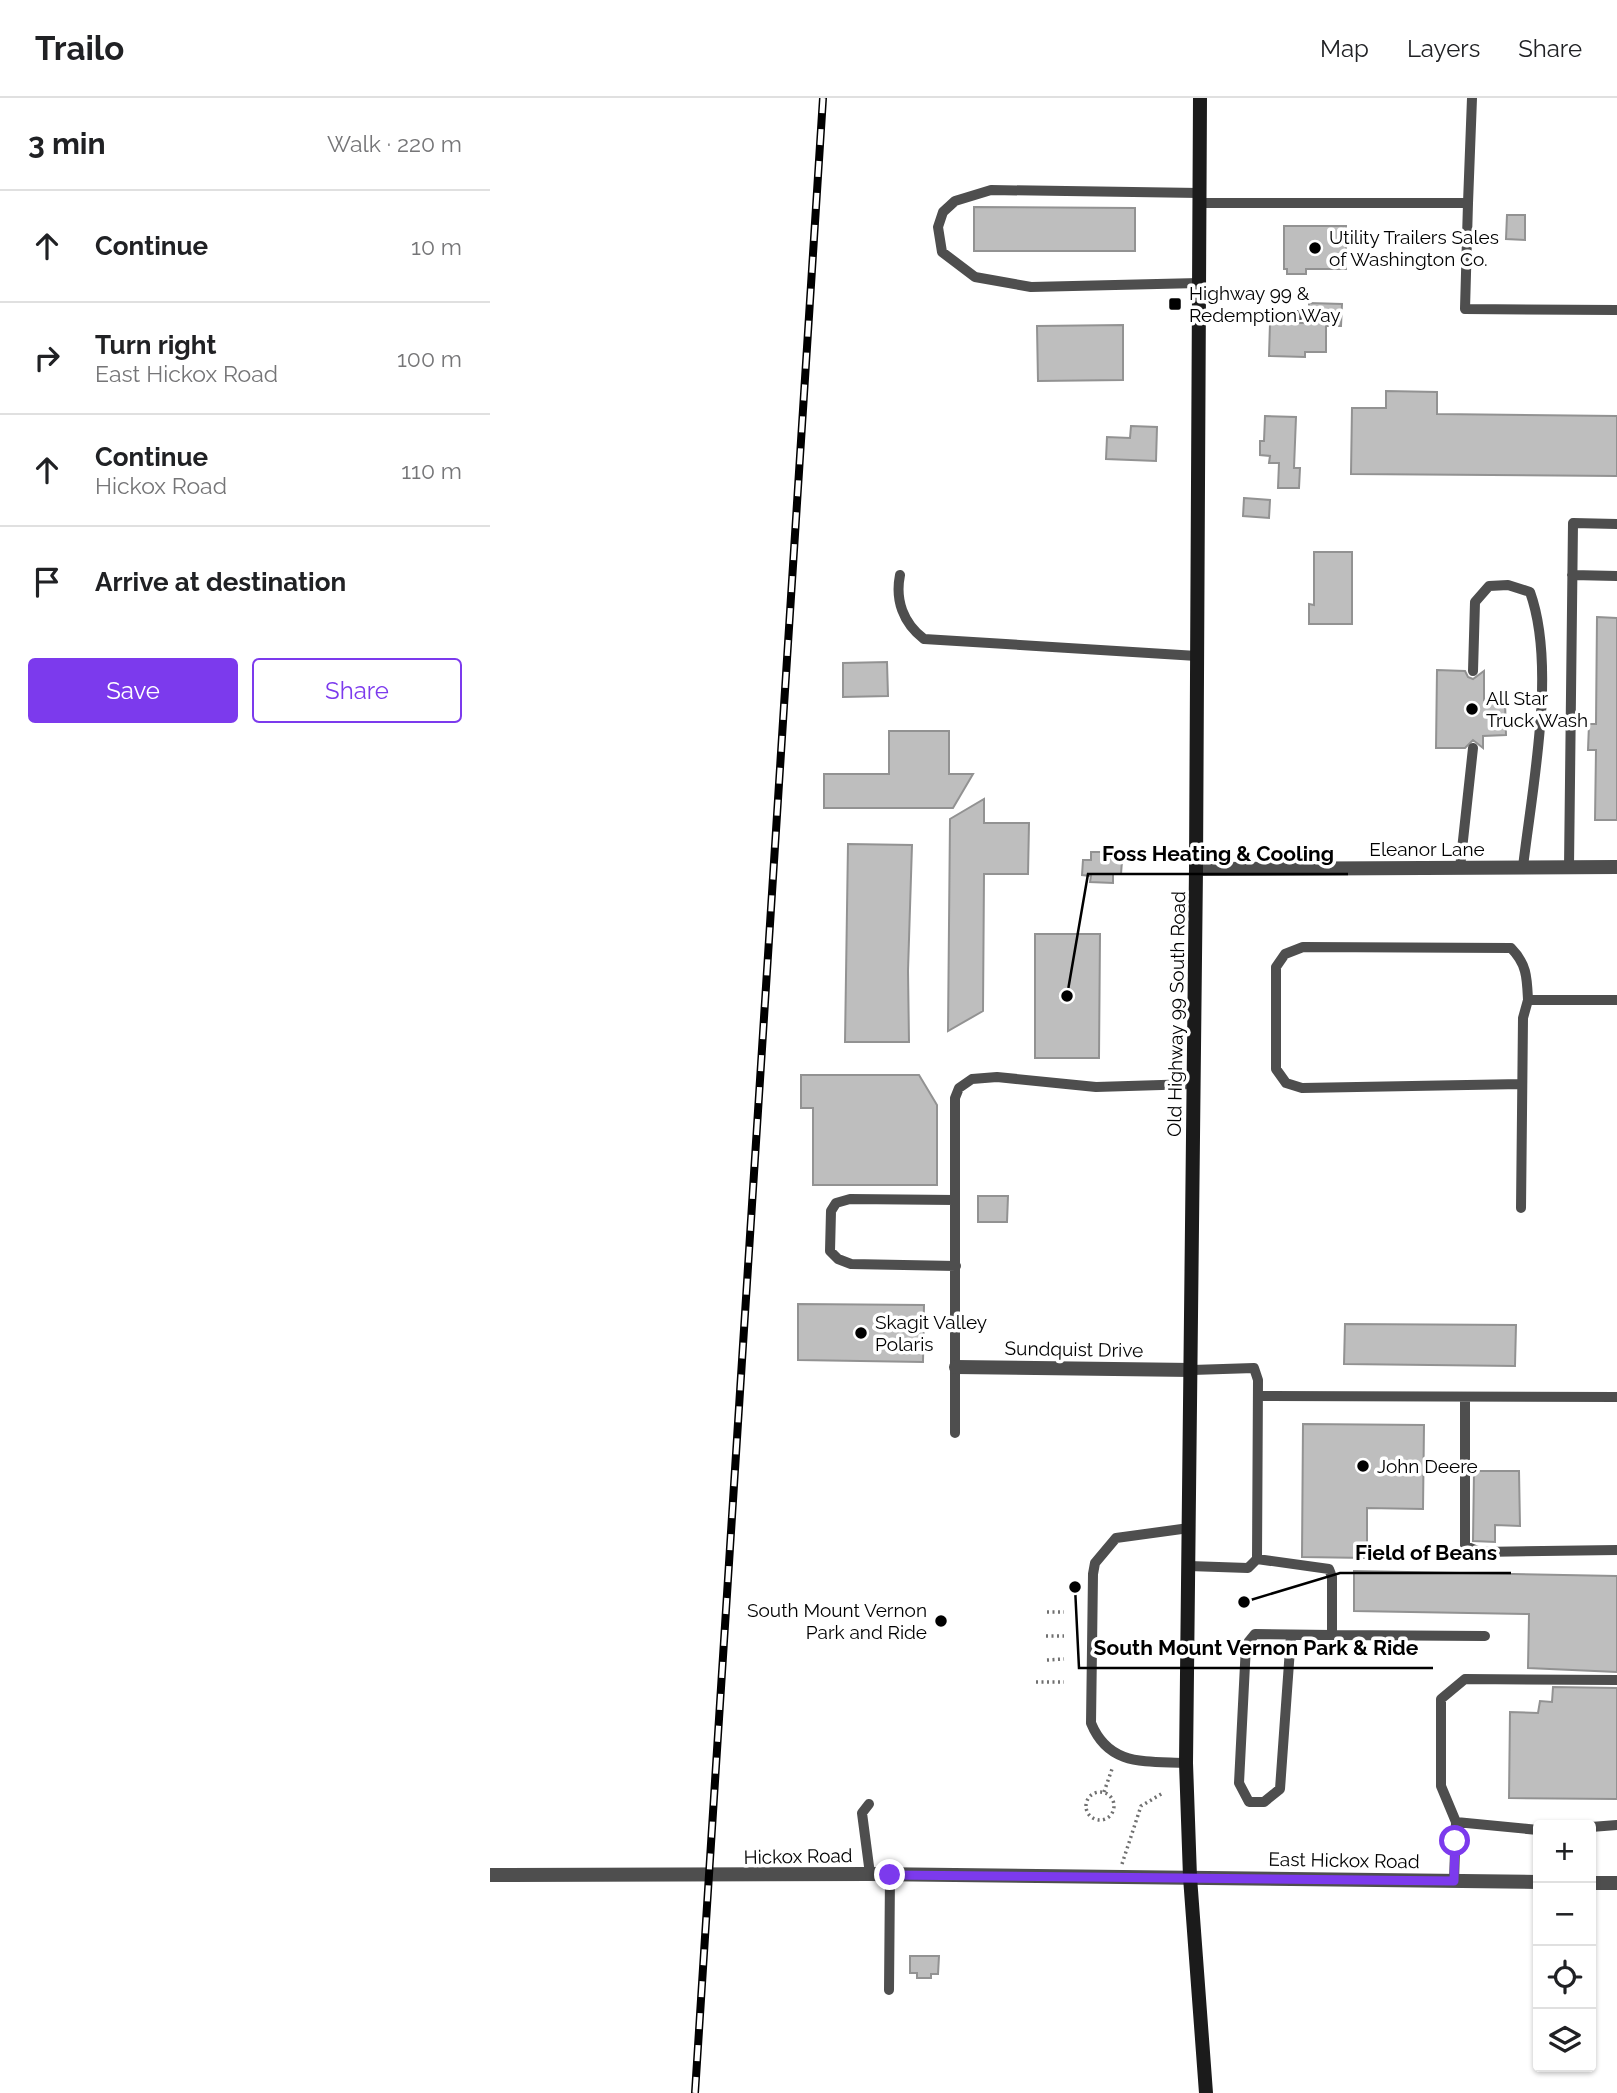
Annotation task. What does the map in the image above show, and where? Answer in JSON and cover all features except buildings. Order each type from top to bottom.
[{"type":"street","name":"Old Highway 99 South Road","points":[[1190,1877],[1186,1763],[1192,1370],[1200,98]]},
{"type":"street","name":"Eleanor Lane","points":[[1196,869],[1617,867]]},
{"type":"street","name":"Sundquist Drive","points":[[956,1367],[1192,1370]]},
{"type":"street","name":"Hickox Road","points":[[490,1875],[1190,1877]]},
{"type":"street","name":"East Hickox Road","points":[[1190,1877],[1533,1882]]},
{"type":"street","points":[[1190,1877],[1204,2093]]},
{"type":"street","points":[[1596,1883],[1617,1883]]},
{"type":"lane","points":[[1472,98],[1465,309],[1617,310]]},
{"type":"lane","points":[[1199,283],[1031,287],[975,277],[942,252],[938,227],[943,212],[955,201],[991,190],[1200,198],[1468,203]]},
{"type":"lane","points":[[1199,316],[1300,315]]},
{"type":"lane","points":[[1569,867],[1573,523],[1617,524]]},
{"type":"lane","points":[[900,575],[896,596],[911,630],[923,639],[1197,656]]},
{"type":"lane","points":[[1572,575],[1617,576]]},
{"type":"lane","points":[[1473,671],[1475,602],[1489,586],[1508,584],[1530,593],[1538,614],[1542,670],[1537,750],[1523,867]]},
{"type":"lane","points":[[1460,868],[1473,748]]},
{"type":"lane","points":[[1521,1208],[1522,1084],[1522,1018],[1528,1000],[1527,970],[1522,959],[1511,948],[1303,947],[1284,954],[1276,967],[1276,1069],[1286,1083],[1302,1088],[1522,1084]]},
{"type":"lane","points":[[1528,1000],[1617,1000]]},
{"type":"lane","points":[[955,1433],[955,1098],[959,1088],[972,1079],[997,1077],[1096,1087],[1194,1084]]},
{"type":"lane","points":[[955,1200],[850,1199],[836,1203],[831,1211],[830,1251],[838,1259],[851,1264],[956,1266]]},
{"type":"lane","points":[[1189,1566],[1248,1568],[1257,1559],[1258,1380],[1254,1368],[1192,1370]]},
{"type":"lane","points":[[1258,1396],[1617,1397]]},
{"type":"lane","points":[[1465,1397],[1465,1546],[1480,1552],[1617,1550]]},
{"type":"lane","points":[[1186,1763],[1131,1761],[1098,1741],[1091,1723],[1095,1563],[1116,1538],[1189,1528]]},
{"type":"lane","points":[[1257,1559],[1329,1569],[1332,1577],[1332,1635]]},
{"type":"lane","points":[[1291,1635],[1280,1789],[1264,1802],[1249,1802],[1239,1783],[1246,1645],[1255,1634],[1485,1636]]},
{"type":"lane","points":[[1454,1881],[1456,1822],[1441,1786],[1441,1699],[1465,1679],[1617,1680]]},
{"type":"lane","points":[[869,1804],[862,1813],[870,1874]]},
{"type":"lane","points":[[1456,1822],[1533,1830]]},
{"type":"lane","points":[[1596,1827],[1617,1825]]},
{"type":"lane","points":[[889,1990],[890,1875]]},
{"type":"path","points":[[1046,1612],[1064,1612]]},
{"type":"path","points":[[1046,1636],[1064,1636]]},
{"type":"path","points":[[1047,1660],[1064,1659]]},
{"type":"path","points":[[1036,1682],[1064,1682]]},
{"type":"path","points":[[1104,1792],[1112,1769]]},
{"type":"path","points":[[1104,1792],[1113,1800],[1112,1813],[1102,1820],[1096,1819],[1087,1811],[1087,1799],[1092,1794],[1104,1792]]},
{"type":"path","points":[[1122,1876],[1122,1859],[1142,1806],[1163,1793]]},
{"type":"railway","points":[[695,2093],[823,98]]},
{"type":"place","name":"Utility Trailers Sales of Washington Co.","points":[[1315,248]]},
{"type":"place","name":"Highway 99 & Redemption Way","points":[[1175,304]]},
{"type":"place","name":"All Star Truck Wash","points":[[1472,709]]},
{"type":"place","name":"Foss Heating & Cooling","points":[[1067,996]]},
{"type":"place","name":"Skagit Valley Polaris","points":[[861,1333]]},
{"type":"place","name":"John Deere","points":[[1363,1466]]},
{"type":"place","name":"South Mount Vernon Park & Ride","points":[[1075,1587]]},
{"type":"place","name":"Field of Beans","points":[[1244,1602]]},
{"type":"place","name":"South Mount Vernon Park and Ride","points":[[941,1621]]},
{"type":"route","points":[[890,1875],[1454,1881],[1455,1841]]}]
